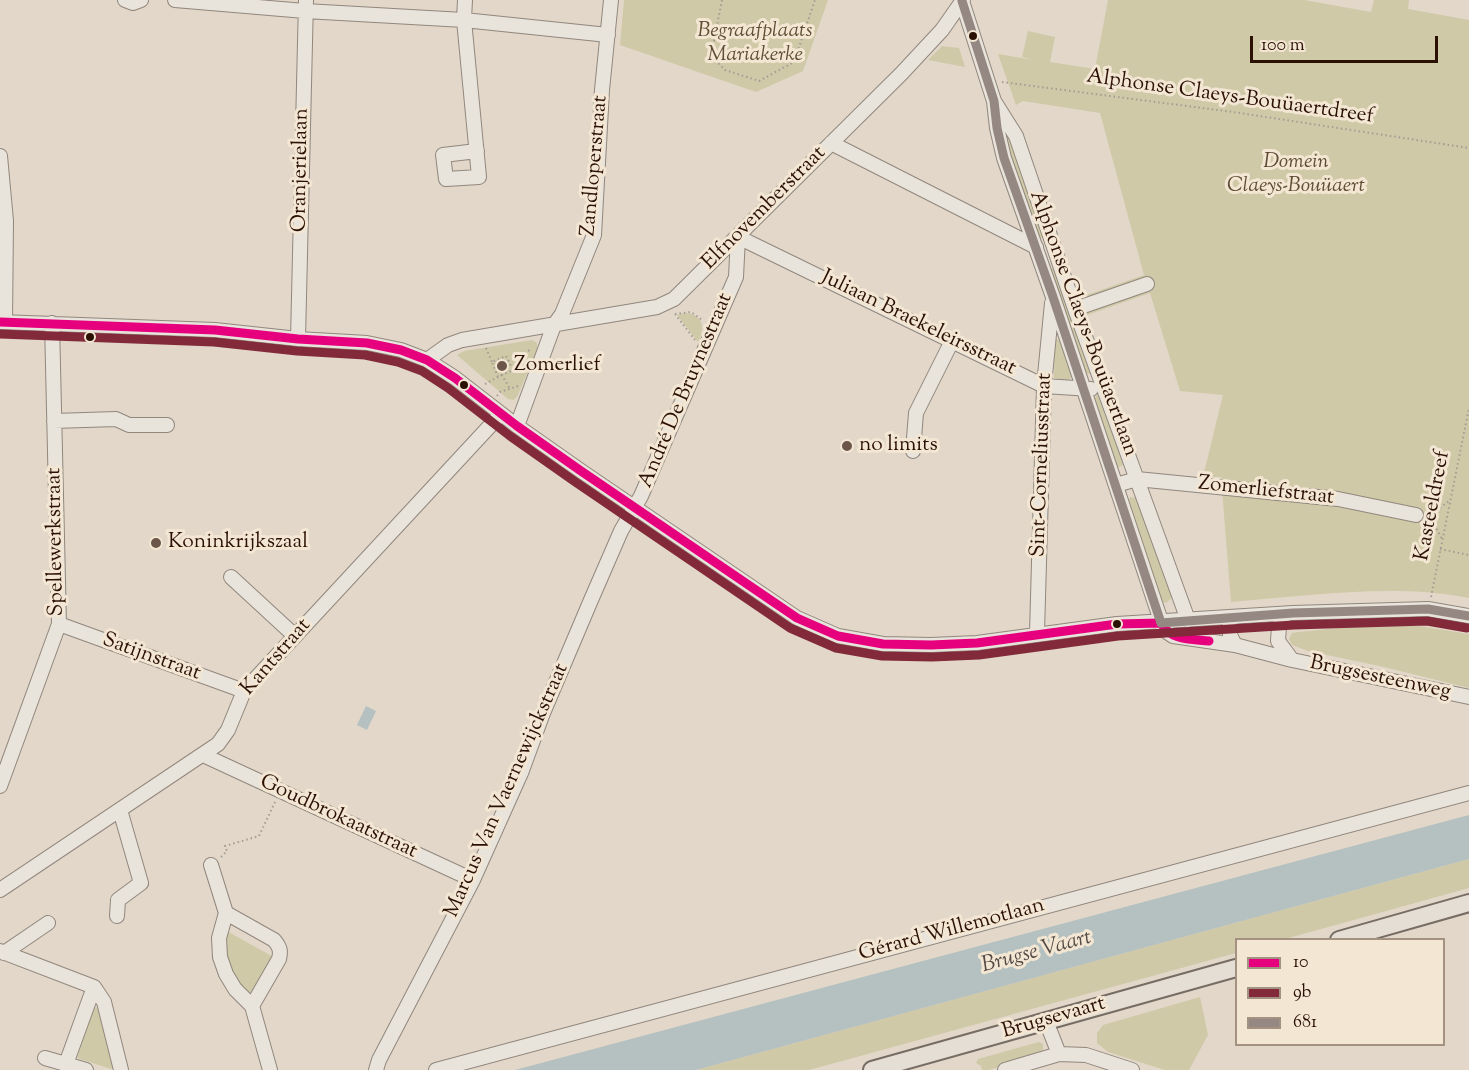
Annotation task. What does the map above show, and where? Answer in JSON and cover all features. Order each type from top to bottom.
[{"type":"main road","points":[[1343,938],[1469,903]]},
{"type":"main road","name":"Brugsevaart","points":[[872,1070],[1235,968]]},
{"type":"street","points":[[125,0],[133,3],[141,0]]},
{"type":"street","points":[[175,0],[305,6],[608,35]]},
{"type":"street","points":[[465,0],[464,20],[477,151]]},
{"type":"street","name":"Zandloperstraat","points":[[518,426],[554,325],[562,314],[594,235],[602,90],[611,0]]},
{"type":"street","name":"Elfnovemberstraat","points":[[427,360],[448,345],[462,340],[657,307],[671,308],[675,299],[942,30],[963,1]]},
{"type":"street","name":"Alphonse Claeys-Bouüaertlaan","points":[[963,1],[994,100],[1016,136],[1103,388],[1188,620]]},
{"type":"street","name":"Oranjerielaan","points":[[298,339],[305,6]]},
{"type":"street","name":"Alphonse Claeys-Bouüaertlaan","points":[[994,100],[1004,159],[1053,297],[1161,623]]},
{"type":"street","points":[[831,143],[1057,256]]},
{"type":"street","points":[[0,156],[6,221],[2,322],[215,330],[298,339],[367,343],[401,350],[427,360],[455,378],[518,426],[634,508],[798,619],[838,636],[883,644],[931,645],[978,643],[1037,633],[1117,624],[1284,614],[1428,609],[1469,616]]},
{"type":"street","name":"Juliaan Braekeleirsstraat","points":[[738,237],[1044,386],[1084,390],[1103,388]]},
{"type":"street","name":"André De Bruynestraat","points":[[634,508],[736,277],[738,237]]},
{"type":"street","points":[[1075,309],[1147,284]]},
{"type":"street","name":"Sint-Corneliusstraat","points":[[1037,633],[1044,386],[1053,297]]},
{"type":"street","name":"Spellewerkstraat","points":[[0,786],[59,624],[52,323]]},
{"type":"street","points":[[913,451],[916,413],[952,341]]},
{"type":"street","name":"Kantstraat","points":[[0,890],[218,744],[228,730],[244,691],[496,409]]},
{"type":"street","points":[[54,420],[117,419],[129,424],[167,425]]},
{"type":"street","name":"Zomerliefstraat","points":[[1116,485],[1137,478],[1338,499],[1416,515]]},
{"type":"street","name":"Marcus Van Vaernewijckstraat","points":[[375,1070],[473,880],[521,773],[543,713],[591,600],[621,531],[634,508]]},
{"type":"street","points":[[231,577],[295,636]]},
{"type":"street","name":"Brugsesteenweg","points":[[1284,614],[1278,626],[1278,641],[1292,660]]},
{"type":"street","points":[[1230,618],[1230,635],[1235,645]]},
{"type":"street","name":"Brugsesteenweg","points":[[1161,623],[1164,630],[1173,636],[1235,645],[1292,660],[1469,697]]},
{"type":"street","name":"Satijnstraat","points":[[59,624],[244,691]]},
{"type":"street","name":"Goudbrokaatstraat","points":[[203,755],[473,880]]},
{"type":"street","name":"Gérard Willemotlaan","points":[[436,1070],[1469,793]]},
{"type":"street","points":[[117,916],[118,900],[141,883],[120,810]]},
{"type":"street","points":[[212,866],[226,913],[219,938],[220,957],[235,989],[252,1006],[270,1070]]},
{"type":"street","points":[[226,913],[274,940],[281,952],[252,1006]]},
{"type":"street","points":[[2,952],[48,924]]},
{"type":"street","points":[[2,952],[94,987],[104,1002],[121,1070]]},
{"type":"street","points":[[66,1064],[94,987]]},
{"type":"street","points":[[1046,1022],[1059,1054]]},
{"type":"street","points":[[1005,1070],[1059,1054],[1086,1055],[1132,1070]]},
{"type":"street","points":[[45,1058],[86,1070]]},
{"type":"path","points":[[722,0],[711,56],[725,70],[759,81],[794,62],[815,0]]},
{"type":"path","name":"Alphonse Claeys-Bouüaertdreef","points":[[987,80],[1233,112],[1469,150]]},
{"type":"path","points":[[671,308],[691,312],[700,317],[704,327]]},
{"type":"path","points":[[671,308],[704,352]]},
{"type":"path","points":[[506,356],[513,370],[502,375],[498,377],[492,362],[506,356]]},
{"type":"path","points":[[502,375],[510,389]]},
{"type":"path","points":[[496,409],[500,392],[522,385],[532,389]]},
{"type":"path","name":"Kasteeldreef","points":[[1428,609],[1469,408]]},
{"type":"path","points":[[1416,515],[1435,512],[1450,500]]},
{"type":"path","points":[[1416,515],[1435,526],[1442,540]]},
{"type":"path","points":[[1440,549],[1469,555]]},
{"type":"path","points":[[212,866],[227,851],[225,846],[259,836],[280,791]]},
{"type":"green space","name":"Begraafplaats Mariakerke","points":[[624,0],[828,0],[803,71],[756,92],[620,45]]},
{"type":"green space","name":"Domein Claeys-Bouüaert","points":[[1108,0],[1304,0],[1371,12],[1374,0],[1409,0],[1408,9],[1469,20],[1469,598],[1411,591],[1381,591],[1231,602],[1221,477],[1203,477],[1223,395],[1180,391],[1150,293],[1087,315],[1081,297],[1144,275],[1100,113],[1023,101],[1016,105],[998,54],[1033,60],[1022,57],[1028,31],[1055,37],[1050,62],[1095,69]]},
{"type":"green space","points":[[942,46],[959,48],[965,67],[928,60]]},
{"type":"green space","points":[[1001,127],[1006,127],[1044,237],[1038,239]]},
{"type":"green space","points":[[1055,268],[1092,371],[1089,374],[1084,373],[1050,269]]},
{"type":"green space","points":[[684,313],[695,316],[701,322],[702,331],[698,342],[677,315]]},
{"type":"green space","points":[[1056,339],[1059,340],[1071,375],[1068,380],[1054,378]]},
{"type":"green space","points":[[532,340],[537,343],[537,350],[517,397],[513,400],[508,399],[457,355],[464,351]]},
{"type":"green space","points":[[1097,395],[1100,397],[1124,464],[1118,468],[1093,399]]},
{"type":"green space","points":[[1130,497],[1137,498],[1173,597],[1166,603],[1161,597],[1129,500]]},
{"type":"green space","points":[[1367,625],[1419,626],[1469,634],[1469,688],[1308,651],[1292,645],[1289,639],[1292,633]]},
{"type":"green space","points":[[1469,859],[1469,888],[1289,938],[1235,938],[1235,953],[809,1070],[696,1070]]},
{"type":"green space","points":[[225,930],[275,958],[253,992],[247,992],[240,986],[231,972],[226,956]]},
{"type":"green space","points":[[1200,997],[1208,1035],[1189,1070],[1165,1070],[1108,1052],[1097,1043],[1097,1033],[1103,1025]]},
{"type":"green space","points":[[94,1007],[98,1008],[113,1066],[111,1069],[77,1058]]},
{"type":"green space","points":[[1039,1042],[1043,1044],[1043,1050],[1037,1055],[989,1070],[982,1070],[981,1066],[976,1063],[978,1059]]},
{"type":"water","points":[[366,706],[376,711],[367,730],[357,725]]},
{"type":"water","name":"Brugse Vaart","points":[[1469,815],[1469,859],[696,1070],[515,1070]]},
{"type":"transit line","name":"681","points":[[962,1],[994,101],[1004,158],[1053,297],[1161,623],[1293,613],[1428,609],[1469,616]]},
{"type":"transit line","name":"10","points":[[0,322],[215,330],[298,339],[367,343],[401,350],[427,360],[455,378],[517,426],[581,471],[797,618],[838,636],[883,644],[931,645],[977,643],[1117,624],[1161,623],[1165,629],[1176,636],[1209,641]]},
{"type":"transit line","name":"9b","points":[[0,334],[214,342],[297,351],[365,355],[398,362],[422,371],[574,481],[790,628],[836,648],[882,656],[932,657],[979,655],[1118,636],[1294,625],[1427,621],[1467,628]]},
{"type":"place","name":"Zomerlief","points":[[502,366]]},
{"type":"place","name":"no limits","points":[[847,446]]},
{"type":"place","name":"Koninkrijkszaal","points":[[156,543]]}]
